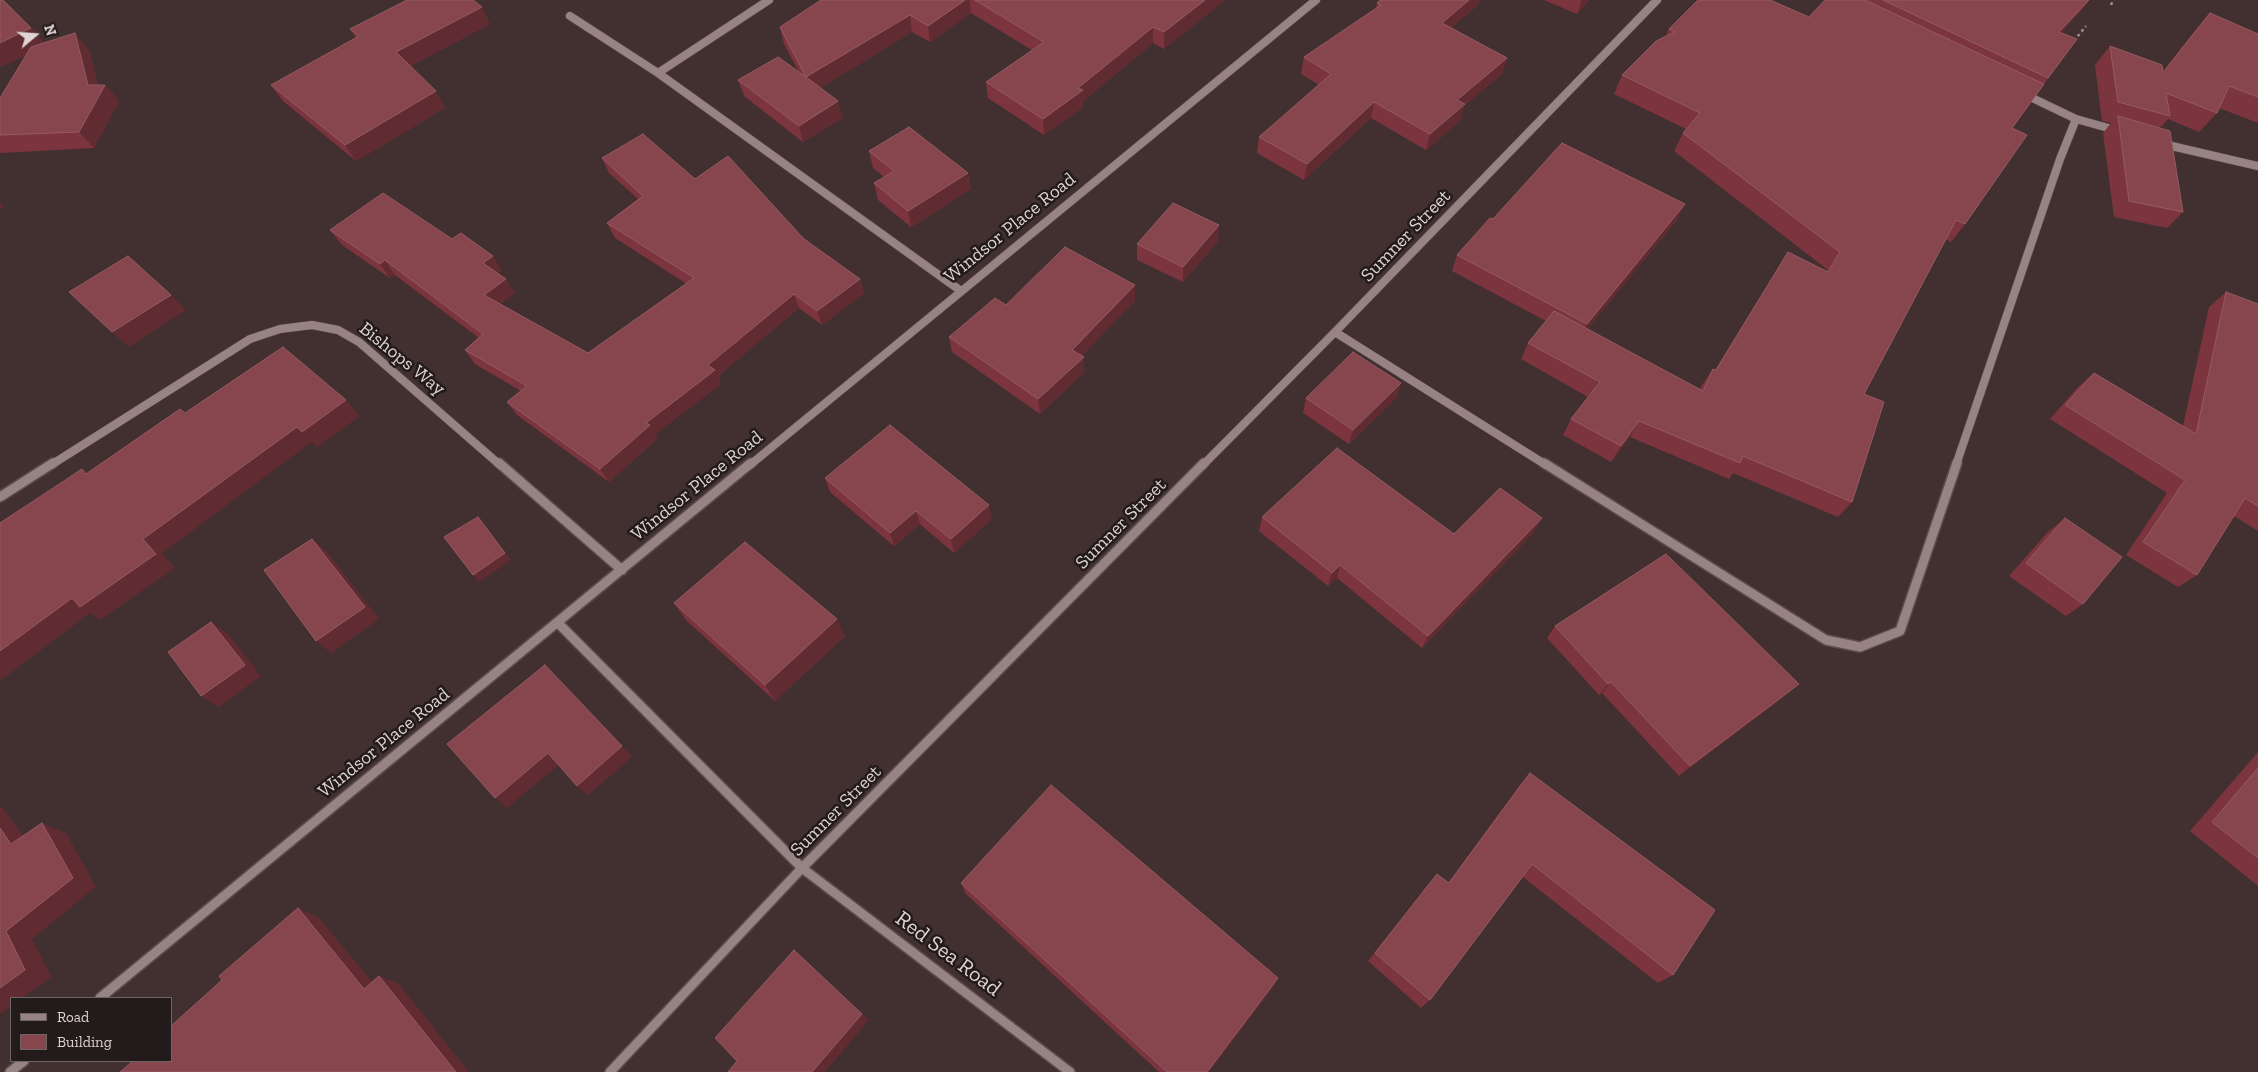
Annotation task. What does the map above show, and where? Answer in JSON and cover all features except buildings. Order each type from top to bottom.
[{"type":"street","points":[[658,72],[769,0]]},
{"type":"street","name":"Windsor Place Road","points":[[101,997],[1316,0]]},
{"type":"street","name":"Sumner Street","points":[[610,1072],[802,868],[1335,332],[1657,0]]},
{"type":"street","points":[[570,16],[658,72],[961,291]]},
{"type":"street","points":[[2017,90],[2076,119],[2131,135]]},
{"type":"street","points":[[1335,332],[1826,640],[1860,647],[1900,630],[2060,159],[2076,119]]},
{"type":"street","points":[[2159,143],[2258,166]]},
{"type":"street","name":"Bishops Way","points":[[0,497],[250,339],[280,329],[312,325],[338,330],[359,342],[622,570]]},
{"type":"street","name":"Red Sea Road","points":[[558,624],[802,868],[1070,1072]]},
{"type":"street","points":[[10,1072],[23,1062]]},
{"type":"path","points":[[2110,5],[2113,0]]},
{"type":"path","points":[[2068,47],[2086,26]]}]
